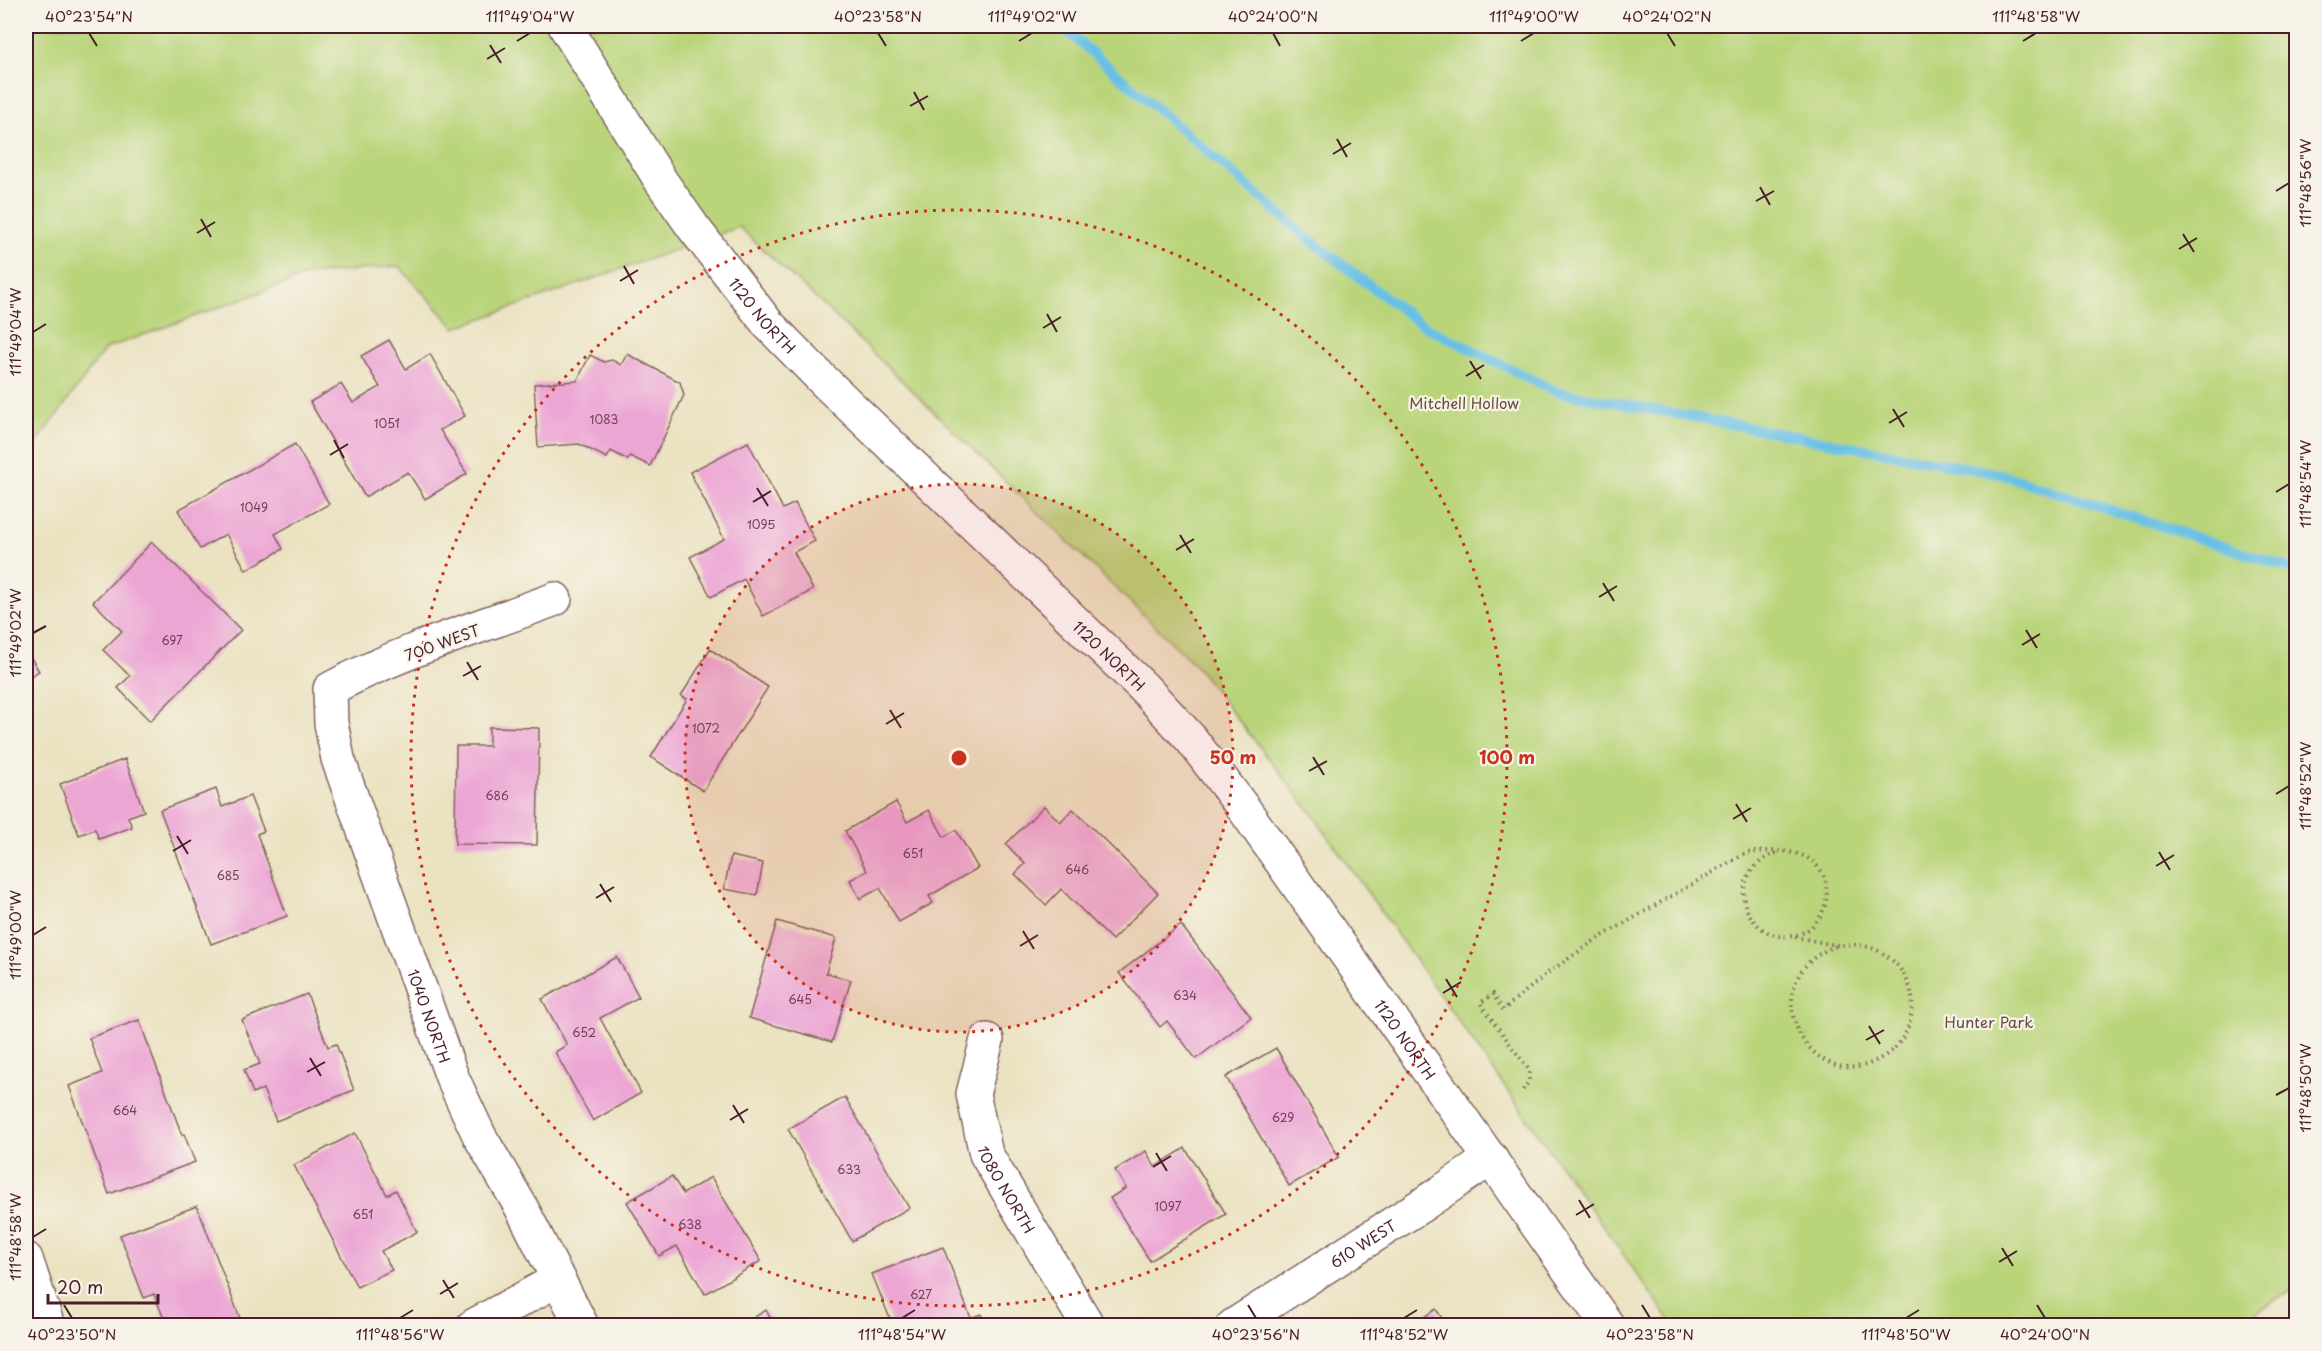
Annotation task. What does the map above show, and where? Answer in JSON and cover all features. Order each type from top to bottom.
[{"type":"street","name":"1120 NORTH","points":[[565,26],[668,191],[734,283],[768,324],[1143,687],[1191,739],[1295,880],[1608,1326]]},
{"type":"street","name":"700 WEST","points":[[330,689],[379,665],[555,599]]},
{"type":"street","name":"1040 NORTH","points":[[330,689],[331,723],[338,759],[452,1077],[479,1136],[559,1279],[582,1326]]},
{"type":"street","name":"1080 NORTH","points":[[987,1040],[973,1094],[986,1154],[1088,1326]]},
{"type":"street","name":"610 WEST","points":[[1233,1326],[1491,1158]]},
{"type":"street","points":[[26,1259],[48,1326]]},
{"type":"street","points":[[473,1326],[559,1279]]},
{"type":"path","points":[[1523,1090],[1529,1081],[1528,1070],[1480,1003],[1493,994],[1503,1010],[1549,972],[1597,939],[1746,853],[1768,851],[1777,853]]},
{"type":"path","points":[[1791,936],[1809,929],[1822,915],[1827,898],[1826,884],[1820,871],[1812,862],[1790,852],[1768,855],[1753,867],[1747,877],[1743,899],[1746,910],[1759,927],[1780,936],[1839,945],[1859,945],[1877,950],[1899,967],[1907,979],[1912,993],[1911,1021],[1904,1038],[1892,1052],[1862,1065],[1847,1066],[1820,1057],[1806,1046],[1796,1030],[1791,1014],[1791,997],[1795,982],[1803,969],[1813,958],[1839,945]]},
{"type":"green space","name":"Mitchell Hollow","points":[[26,26],[2296,26],[2296,1287],[2236,1325],[1673,1325],[1310,811],[1196,666],[841,322],[739,227],[455,328],[399,266],[308,275],[105,349],[26,458]]},
{"type":"building","points":[[389,340],[406,369],[430,354],[465,416],[440,430],[467,474],[425,499],[408,472],[365,497],[310,402],[341,384],[353,403],[380,387],[361,356]]},
{"type":"building","points":[[627,354],[680,382],[684,395],[650,466],[630,456],[628,460],[611,451],[607,458],[579,444],[538,447],[534,384],[577,381],[590,355],[604,362],[612,360],[621,365]]},
{"type":"building","points":[[748,442],[783,509],[795,503],[815,541],[794,552],[813,590],[763,616],[744,579],[711,597],[690,557],[724,539],[690,472]]},
{"type":"building","points":[[295,444],[329,504],[275,534],[283,549],[246,570],[226,534],[200,549],[178,510]]},
{"type":"building","points":[[152,542],[241,630],[150,721],[118,688],[130,676],[103,650],[122,631],[93,602]]},
{"type":"building","points":[[710,649],[768,687],[703,791],[651,757],[687,699],[681,696]]},
{"type":"building","points":[[26,650],[39,671],[26,679]]},
{"type":"building","points":[[489,727],[539,728],[537,845],[455,844],[456,746],[489,746]]},
{"type":"building","points":[[125,759],[144,811],[128,817],[132,827],[99,839],[95,829],[79,835],[60,784]]},
{"type":"building","points":[[216,789],[222,807],[250,796],[264,831],[257,834],[287,916],[211,944],[160,810]]},
{"type":"building","points":[[896,802],[907,822],[929,810],[944,837],[956,830],[978,868],[929,896],[933,903],[899,922],[880,888],[860,899],[850,880],[867,871],[845,831]]},
{"type":"building","points":[[1044,806],[1060,822],[1073,809],[1158,893],[1112,940],[1061,889],[1046,905],[1015,874],[1025,864],[1006,844]]},
{"type":"building","points":[[731,856],[763,863],[757,895],[724,889]]},
{"type":"building","points":[[777,921],[836,938],[826,973],[851,980],[832,1042],[749,1018]]},
{"type":"building","points":[[1181,925],[1251,1017],[1196,1059],[1167,1021],[1160,1027],[1119,973]]},
{"type":"building","points":[[617,957],[639,997],[600,1018],[641,1093],[593,1121],[555,1052],[567,1045],[542,999]]},
{"type":"building","points":[[307,994],[328,1047],[336,1044],[354,1090],[276,1121],[263,1089],[253,1093],[244,1070],[260,1064],[242,1020]]},
{"type":"building","points":[[139,1020],[182,1135],[184,1134],[195,1162],[109,1194],[69,1086],[102,1073],[89,1038]]},
{"type":"building","points":[[1276,1048],[1339,1157],[1289,1186],[1226,1077]]},
{"type":"building","points":[[845,1097],[909,1208],[852,1241],[788,1129]]},
{"type":"building","points":[[355,1133],[387,1195],[396,1190],[417,1232],[381,1251],[392,1270],[357,1287],[294,1165]]},
{"type":"building","points":[[1185,1148],[1226,1214],[1150,1261],[1110,1198],[1126,1188],[1115,1170],[1146,1151],[1155,1167]]},
{"type":"building","points":[[672,1176],[683,1194],[711,1177],[761,1261],[705,1294],[677,1246],[659,1256],[627,1202]]},
{"type":"building","points":[[197,1206],[243,1326],[172,1326],[171,1322],[166,1324],[154,1294],[144,1298],[120,1235]]},
{"type":"building","points":[[943,1247],[971,1318],[981,1314],[986,1326],[893,1326],[872,1274]]},
{"type":"building","points":[[1436,1309],[1447,1326],[1410,1326]]},
{"type":"building","points":[[766,1310],[775,1326],[740,1326]]},
{"type":"waterway","points":[[26,33],[34,26]]},
{"type":"waterway","points":[[1061,26],[1310,240],[1422,325],[1557,392],[2000,474],[2296,570]]},
{"type":"park label","name":"Hunter Park","points":[[1989,1021]]}]
